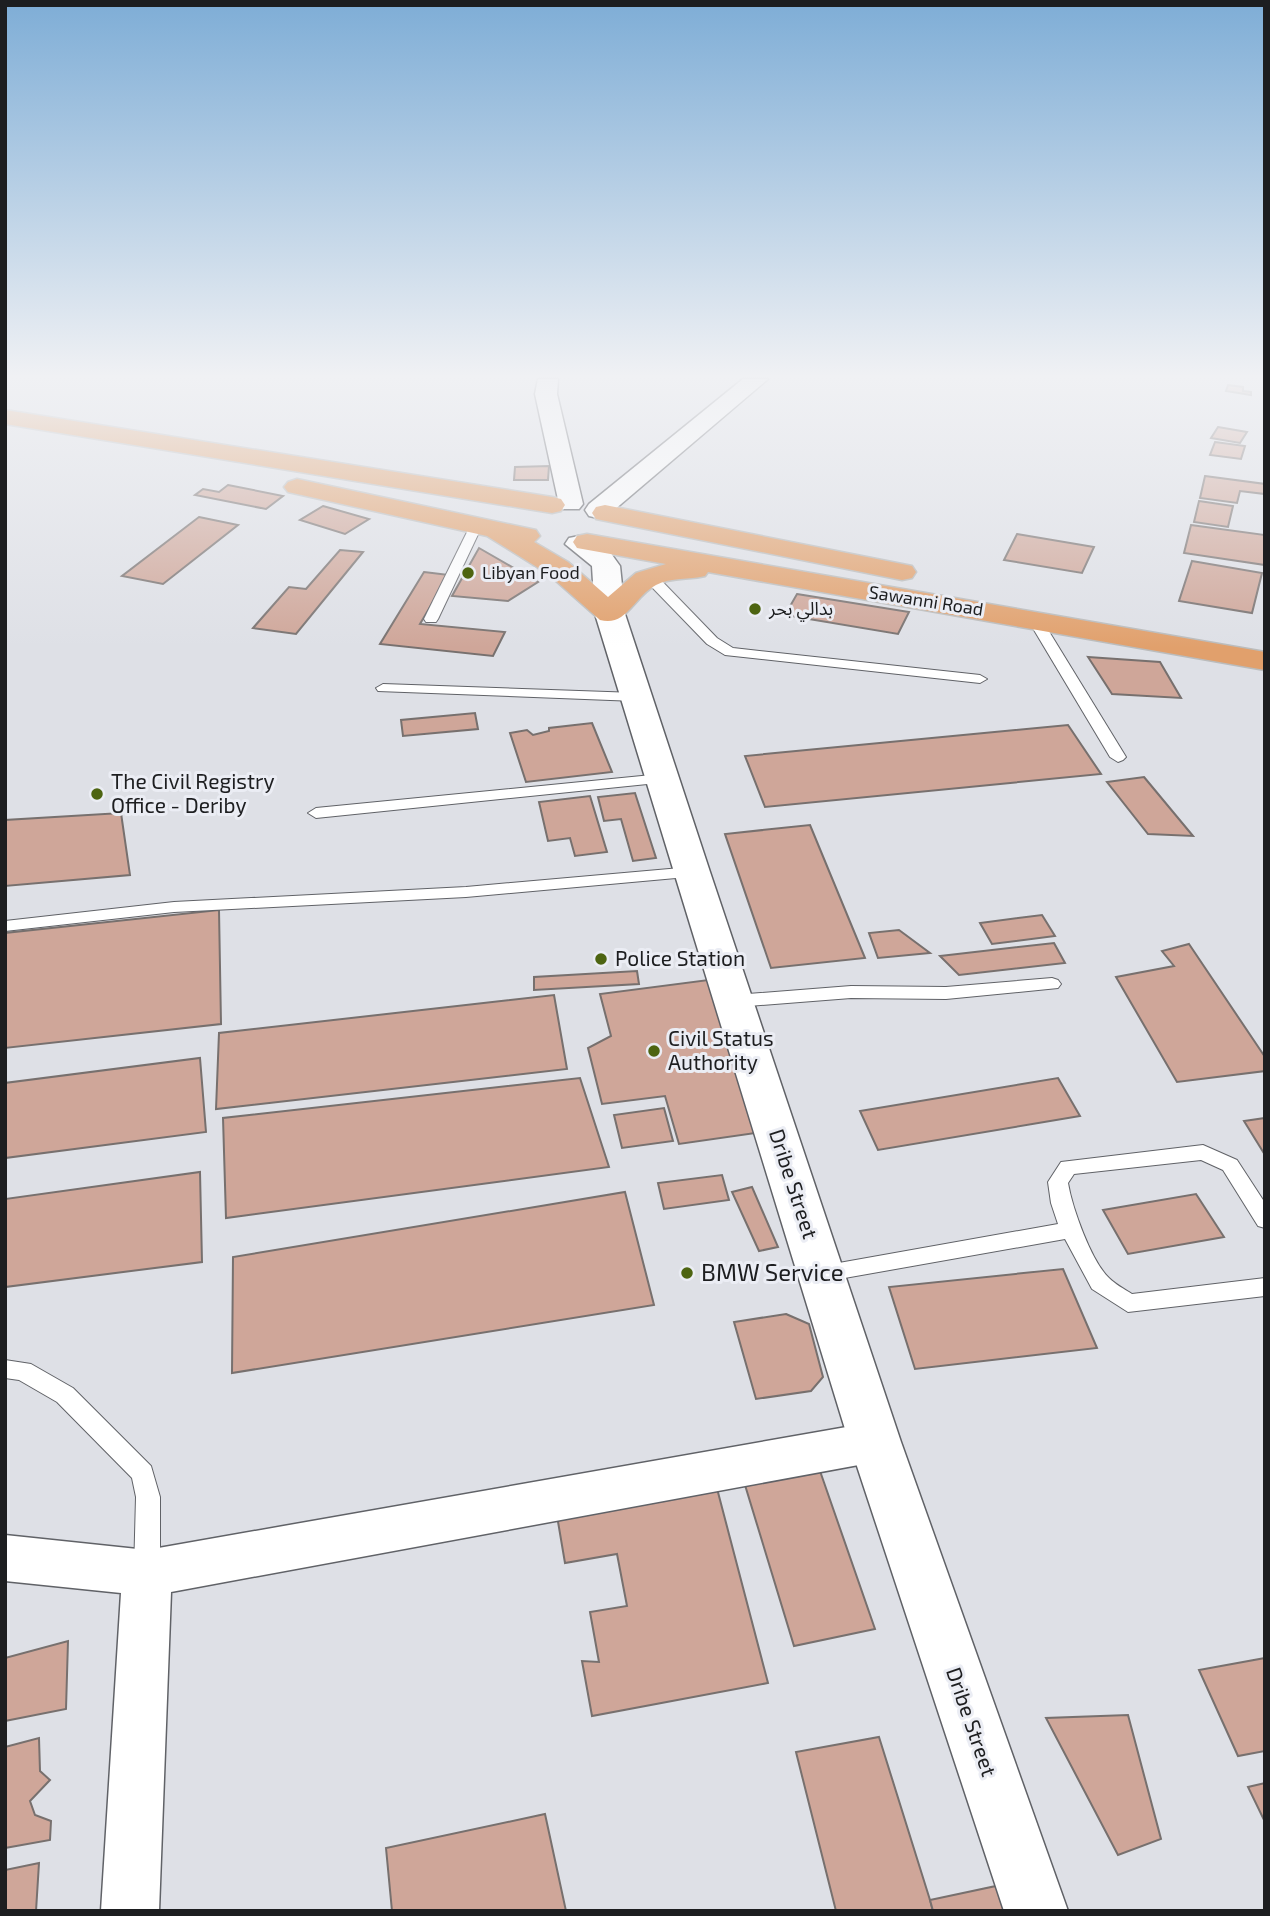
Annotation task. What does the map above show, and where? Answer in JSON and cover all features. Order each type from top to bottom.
[{"type":"highway","name":"Sawanni Road","points":[[213,468],[526,536],[549,544],[582,520]]},
{"type":"highway","name":"Sawanni Road","points":[[296,468],[1265,642]]},
{"type":"highway","points":[[526,536],[520,527],[523,518],[535,510],[582,520]]},
{"type":"highway","name":"Sawanni Road","points":[[582,520],[732,569],[1265,661]]},
{"type":"highway","points":[[483,527],[558,568],[610,614],[625,592],[650,577],[688,570],[732,569]]},
{"type":"street","points":[[567,468],[582,520],[646,468]]},
{"type":"street","name":"Dribe Street","points":[[582,520],[606,566],[610,614],[662,779],[875,1442],[1035,1911]]},
{"type":"street","points":[[5,1558],[147,1573],[875,1442]]},
{"type":"street","points":[[130,1911],[147,1573]]},
{"type":"lane","points":[[432,620],[483,527]]},
{"type":"lane","points":[[650,577],[712,641],[730,652],[980,679]]},
{"type":"lane","points":[[1035,620],[1118,757]]},
{"type":"lane","points":[[383,688],[636,697]]},
{"type":"lane","points":[[316,813],[662,779]]},
{"type":"lane","points":[[5,926],[174,907],[466,892],[692,872]]},
{"type":"lane","points":[[735,1001],[851,992],[946,993],[1052,984]]},
{"type":"lane","points":[[1265,1220],[1230,1165],[1203,1152],[1068,1167],[1058,1182],[1061,1203],[1071,1230],[1100,1283],[1128,1303],[1265,1287]]},
{"type":"lane","points":[[822,1274],[1071,1230]]},
{"type":"lane","points":[[5,1370],[23,1371],[65,1395],[143,1473],[148,1497],[147,1573]]},
{"type":"building","points":[[515,468],[549,468],[548,480],[514,480]]},
{"type":"building","points":[[1205,476],[1265,484],[1265,494],[1240,491],[1237,503],[1200,498]]},
{"type":"building","points":[[228,485],[283,496],[266,509],[195,495],[203,489],[219,492]]},
{"type":"building","points":[[1199,501],[1233,506],[1228,527],[1194,522]]},
{"type":"building","points":[[323,506],[369,519],[345,534],[300,520]]},
{"type":"building","points":[[199,517],[238,525],[163,584],[122,576]]},
{"type":"building","points":[[1191,525],[1265,535],[1265,565],[1184,553]]},
{"type":"building","points":[[1017,534],[1094,547],[1082,573],[1004,560]]},
{"type":"building","points":[[479,548],[538,582],[508,601],[452,596]]},
{"type":"building","points":[[340,550],[363,552],[296,634],[253,628],[289,587],[306,589]]},
{"type":"building","points":[[1192,561],[1262,573],[1252,613],[1179,601]]},
{"type":"building","points":[[424,572],[449,575],[420,624],[505,632],[493,656],[380,644]]},
{"type":"building","points":[[797,594],[909,612],[898,634],[785,615]]},
{"type":"building","points":[[1088,657],[1160,662],[1181,698],[1112,694]]},
{"type":"building","points":[[475,713],[478,729],[403,736],[401,720]]},
{"type":"building","points":[[592,723],[612,772],[526,782],[510,733],[527,730],[533,735],[549,731],[549,728]]},
{"type":"building","points":[[1068,725],[1101,774],[765,807],[745,756]]},
{"type":"building","points":[[1144,777],[1193,836],[1148,834],[1107,782]]},
{"type":"building","points":[[635,793],[656,858],[633,861],[621,819],[604,821],[598,797]]},
{"type":"building","points":[[590,796],[607,852],[575,856],[570,838],[548,841],[539,802]]},
{"type":"building","points":[[121,813],[130,875],[5,886],[5,820]]},
{"type":"building","points":[[810,825],[865,958],[771,968],[725,834]]},
{"type":"building","points":[[219,910],[221,1024],[5,1048],[5,933]]},
{"type":"building","points":[[1042,915],[1055,936],[992,944],[980,923]]},
{"type":"building","points":[[899,930],[930,953],[878,958],[869,933]]},
{"type":"building","points":[[1054,943],[1065,963],[959,975],[940,956]]},
{"type":"building","points":[[1189,944],[1265,1057],[1265,1071],[1177,1082],[1116,977],[1174,966],[1162,951]]},
{"type":"building","points":[[637,971],[639,984],[534,990],[534,977]]},
{"type":"building","points":[[716,979],[770,1131],[679,1144],[665,1096],[602,1104],[588,1048],[611,1036],[600,994]]},
{"type":"building","points":[[554,995],[567,1069],[216,1109],[219,1033]]},
{"type":"building","points":[[200,1058],[206,1132],[5,1158],[5,1083]]},
{"type":"building","points":[[580,1078],[609,1167],[226,1218],[223,1118]]},
{"type":"building","points":[[1058,1078],[1080,1116],[878,1150],[860,1111]]},
{"type":"building","points":[[664,1108],[673,1141],[622,1148],[614,1115]]},
{"type":"building","points":[[1265,1118],[1265,1155],[1244,1121]]},
{"type":"building","points":[[200,1172],[202,1262],[5,1287],[5,1199]]},
{"type":"building","points":[[722,1175],[729,1200],[664,1209],[658,1183]]},
{"type":"building","points":[[752,1187],[778,1247],[759,1251],[732,1192]]},
{"type":"building","points":[[625,1192],[654,1305],[232,1373],[233,1257]]},
{"type":"building","points":[[1196,1194],[1224,1237],[1128,1254],[1103,1210]]},
{"type":"building","points":[[1063,1269],[1097,1348],[915,1369],[889,1287]]},
{"type":"building","points":[[786,1314],[809,1324],[823,1377],[811,1391],[756,1399],[734,1322]]},
{"type":"building","points":[[820,1471],[875,1629],[794,1646],[745,1485]]},
{"type":"building","points":[[714,1477],[768,1683],[592,1716],[582,1661],[599,1662],[590,1612],[627,1606],[617,1554],[565,1563],[555,1504]]},
{"type":"building","points":[[68,1641],[66,1709],[5,1721],[5,1658]]},
{"type":"building","points":[[1265,1658],[1265,1751],[1238,1756],[1199,1670]]},
{"type":"building","points":[[1128,1715],[1161,1839],[1118,1855],[1046,1718]]},
{"type":"building","points":[[879,1737],[933,1911],[836,1911],[796,1752]]},
{"type":"building","points":[[39,1738],[40,1771],[50,1780],[30,1801],[35,1815],[51,1821],[50,1840],[5,1848],[5,1747]]},
{"type":"building","points":[[1265,1783],[1265,1822],[1248,1787]]},
{"type":"building","points":[[545,1814],[566,1911],[392,1911],[386,1848]]},
{"type":"building","points":[[39,1863],[36,1911],[5,1911],[5,1870]]},
{"type":"building","points":[[996,1886],[1004,1911],[933,1911],[930,1900]]},
{"type":"place","name":"Libyan Food","points":[[468,573]]},
{"type":"place","name":"بدالي بحر","points":[[755,609]]},
{"type":"place","name":"The Civil Registry Office - Deriby","points":[[97,794]]},
{"type":"place","name":"Police Station","points":[[601,959]]},
{"type":"place","name":"Civil Status Authority","points":[[654,1051]]},
{"type":"place","name":"BMW Service","points":[[687,1273]]}]
